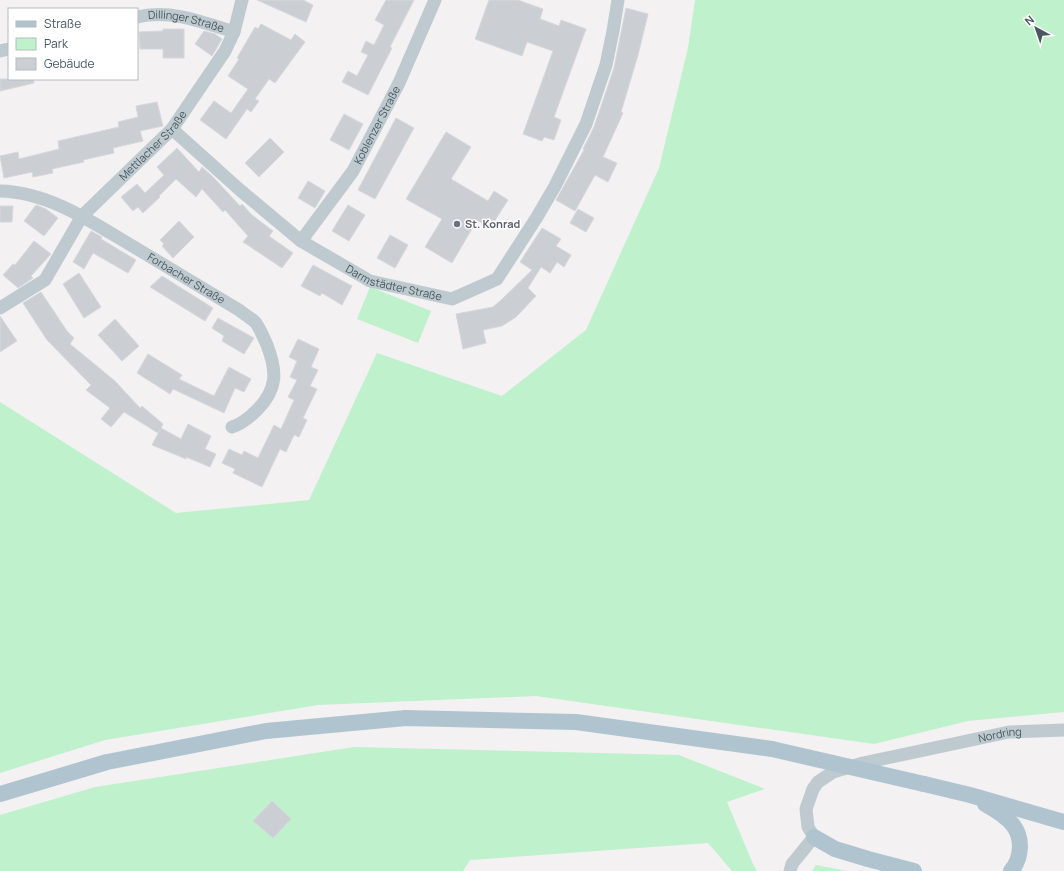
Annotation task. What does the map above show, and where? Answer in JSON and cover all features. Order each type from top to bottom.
[{"type":"main road","points":[[0,794],[107,762],[266,731],[406,718],[576,722],[772,749],[970,795],[1064,822]]},
{"type":"main road","points":[[970,795],[997,811],[1012,823],[1017,832],[1020,843],[1020,854],[1015,867],[1011,871]]},
{"type":"main road","points":[[814,837],[835,849],[868,860],[914,871]]},
{"type":"street","name":"Mettlacher Straße","points":[[0,308],[45,280],[82,216],[172,129],[225,51],[234,32],[242,0]]},
{"type":"street","name":"Koblenzer Straße","points":[[301,241],[353,171],[399,83],[435,0]]},
{"type":"street","name":"Darmstädter Straße","points":[[172,129],[240,190],[301,241],[370,281],[452,299],[497,279],[538,217],[586,124],[606,65],[614,31],[618,0]]},
{"type":"street","name":"Dillinger Straße","points":[[138,17],[165,14],[198,20],[234,32]]},
{"type":"street","name":"Forbacher Straße","points":[[0,191],[15,191],[30,194],[82,216],[239,310],[255,323],[271,356],[275,373],[271,392],[262,405],[249,418],[237,425],[232,426]]},
{"type":"street","name":"Nordring","points":[[814,837],[808,827],[806,809],[813,789],[818,782],[833,772],[863,763],[1009,732],[1064,730]]},
{"type":"street","points":[[790,871],[792,864],[814,837]]},
{"type":"green space","points":[[695,0],[1064,0],[1064,712],[968,721],[874,744],[536,696],[318,705],[105,740],[0,773],[0,402],[176,513],[309,500],[377,353],[502,396],[586,330],[659,168],[688,48]]},
{"type":"green space","points":[[370,287],[431,311],[418,343],[357,319]]},
{"type":"green space","points":[[354,747],[679,755],[765,789],[727,802],[757,871],[732,871],[708,843],[470,860],[463,871],[0,871],[0,815],[95,787]]},
{"type":"green space","points":[[816,865],[847,871],[812,871]]},
{"type":"building","points":[[257,0],[303,0],[313,5],[306,22]]},
{"type":"building","points":[[386,0],[414,0],[368,95],[342,82],[348,71],[357,76],[368,55],[361,52],[366,41],[374,45],[384,25],[375,20]]},
{"type":"building","points":[[489,0],[518,0],[543,9],[540,19],[559,26],[561,20],[586,29],[554,117],[561,120],[554,140],[544,137],[542,141],[523,134],[553,51],[527,42],[522,56],[475,39]]},
{"type":"building","points":[[626,8],[648,14],[638,55],[621,112],[623,113],[603,157],[617,163],[608,182],[595,175],[575,211],[556,200],[584,150],[583,149],[594,127],[614,68]]},
{"type":"building","points":[[261,24],[291,40],[295,34],[305,42],[275,83],[269,79],[255,99],[259,101],[251,112],[247,109],[226,139],[200,120],[214,101],[231,113],[248,89],[228,76],[239,59],[237,58],[255,27],[258,29]]},
{"type":"building","points":[[163,29],[184,29],[184,58],[163,58],[163,49],[140,49],[139,32],[163,31]]},
{"type":"building","points":[[204,31],[215,34],[222,39],[212,56],[195,44]]},
{"type":"building","points":[[0,79],[33,80],[34,83],[0,91]]},
{"type":"building","points":[[157,102],[163,126],[140,131],[143,141],[113,148],[114,153],[83,160],[84,162],[52,169],[53,173],[33,177],[32,172],[4,178],[0,156],[18,152],[19,159],[59,149],[58,141],[119,127],[118,122],[138,117],[136,106]]},
{"type":"building","points":[[344,114],[363,124],[349,150],[330,140]]},
{"type":"building","points":[[396,118],[414,128],[375,199],[358,190]]},
{"type":"building","points":[[446,132],[471,147],[451,179],[488,201],[494,191],[508,200],[490,228],[477,220],[452,263],[425,247],[442,219],[406,199]]},
{"type":"building","points":[[270,138],[284,152],[259,177],[245,163]]},
{"type":"building","points":[[177,148],[199,172],[202,167],[240,206],[242,204],[252,215],[273,231],[269,236],[293,253],[282,268],[243,242],[248,236],[225,210],[223,212],[202,189],[196,197],[176,179],[143,213],[138,207],[133,211],[121,197],[137,184],[145,193],[164,175],[157,167]]},
{"type":"building","points":[[308,181],[325,191],[315,208],[298,198]]},
{"type":"building","points":[[36,205],[46,209],[58,218],[44,236],[24,221]]},
{"type":"building","points":[[348,205],[365,215],[349,241],[332,231]]},
{"type":"building","points":[[0,206],[13,206],[12,222],[0,222]]},
{"type":"building","points":[[578,209],[594,218],[586,232],[570,223]]},
{"type":"building","points":[[179,221],[194,237],[173,258],[162,246],[164,244],[160,240]]},
{"type":"building","points":[[542,228],[561,239],[556,246],[571,255],[564,267],[557,262],[550,273],[541,267],[528,288],[536,296],[516,317],[502,326],[483,330],[486,343],[463,349],[456,314],[493,307],[532,270],[520,262]]},
{"type":"building","points":[[91,231],[102,237],[101,239],[136,260],[128,273],[93,253],[84,269],[73,262]]},
{"type":"building","points":[[390,235],[408,245],[395,268],[377,258]]},
{"type":"building","points":[[34,241],[51,254],[31,276],[33,278],[18,288],[3,275],[13,264],[15,265]]},
{"type":"building","points":[[313,265],[352,286],[342,305],[322,293],[320,296],[301,286]]},
{"type":"building","points":[[79,273],[101,307],[84,318],[63,284]]},
{"type":"building","points":[[162,276],[213,308],[205,321],[150,287]]},
{"type":"building","points":[[41,292],[67,331],[74,338],[70,344],[115,381],[140,408],[142,406],[163,424],[161,428],[181,439],[188,424],[211,436],[205,449],[216,454],[210,467],[152,445],[160,430],[158,433],[124,412],[111,427],[101,419],[110,408],[86,390],[91,385],[47,340],[23,303]]},
{"type":"building","points":[[0,316],[17,341],[0,352]]},
{"type":"building","points":[[218,318],[254,338],[244,354],[222,341],[224,336],[212,328]]},
{"type":"building","points":[[115,319],[139,346],[122,361],[98,335]]},
{"type":"building","points":[[298,339],[319,349],[311,367],[318,370],[310,386],[317,389],[303,418],[307,420],[299,437],[294,435],[286,452],[280,449],[262,487],[233,473],[235,469],[222,463],[229,449],[242,455],[244,451],[258,458],[274,425],[281,429],[294,400],[288,397],[297,380],[290,377],[297,361],[289,357]]},
{"type":"building","points":[[148,354],[182,375],[179,379],[214,396],[229,367],[251,379],[244,392],[235,388],[224,413],[173,389],[170,394],[137,373]]},
{"type":"building","points":[[272,801],[291,819],[273,838],[253,821]]},
{"type":"place","name":"St. Konrad","points":[[457,224]]}]
